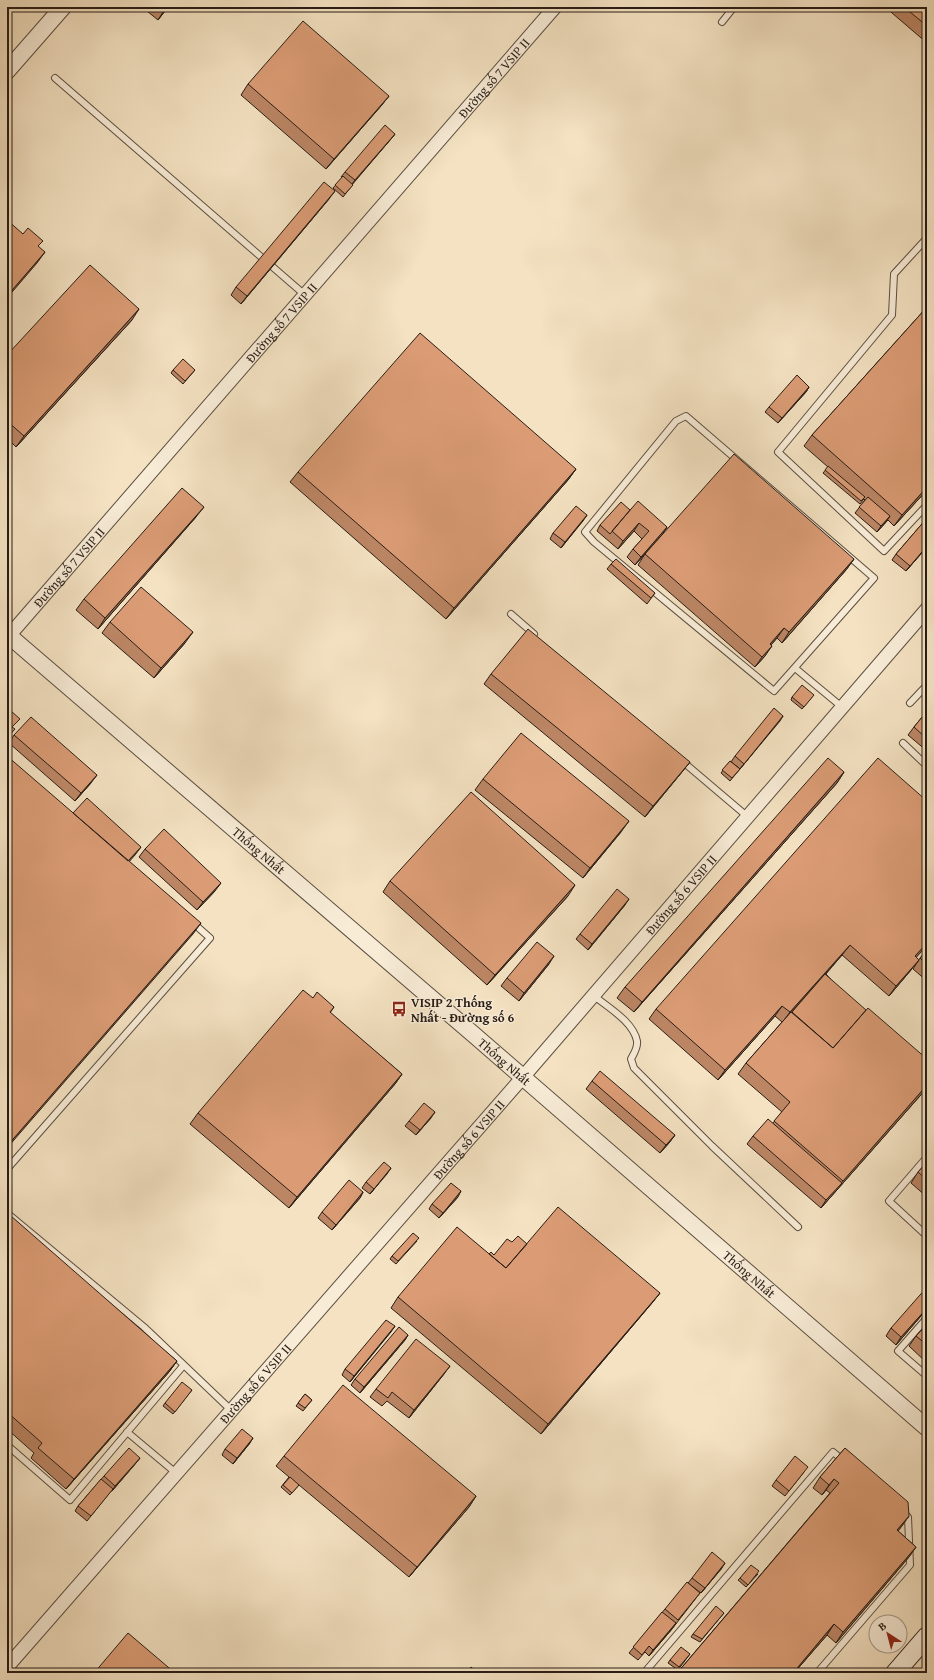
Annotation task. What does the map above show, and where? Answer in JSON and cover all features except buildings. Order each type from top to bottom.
[{"type":"main road","points":[[895,1673],[927,1636]]},
{"type":"street","points":[[7,71],[63,7]]},
{"type":"street","name":"Đường số 7 VSIP II","points":[[8,636],[555,7]]},
{"type":"street","name":"Đường số 6 VSIP II","points":[[7,1667],[523,1077],[927,609]]},
{"type":"street","name":"Thống Nhất","points":[[8,636],[523,1077],[927,1428]]},
{"type":"lane","points":[[722,22],[734,7]]},
{"type":"lane","points":[[55,78],[305,295]]},
{"type":"lane","points":[[927,238],[894,274],[892,315],[778,452],[884,551],[927,505]]},
{"type":"lane","points":[[686,416],[874,578],[795,668],[774,692],[594,542],[585,532],[676,421],[686,416]]},
{"type":"lane","points":[[511,614],[541,640]]},
{"type":"lane","points":[[795,668],[842,707]]},
{"type":"lane","points":[[910,703],[927,685]]},
{"type":"lane","points":[[903,743],[927,766]]},
{"type":"lane","points":[[675,754],[748,817]]},
{"type":"lane","points":[[7,1169],[210,938],[186,917]]},
{"type":"lane","points":[[593,995],[624,1020],[632,1032],[636,1041],[636,1049],[631,1059],[634,1068],[712,1146],[798,1227]]},
{"type":"lane","points":[[927,1157],[889,1201],[927,1236]]},
{"type":"lane","points":[[7,1213],[144,1328],[231,1410]]},
{"type":"lane","points":[[927,1318],[898,1351],[927,1376]]},
{"type":"lane","points":[[7,1445],[70,1500],[183,1366]]},
{"type":"lane","points":[[127,1432],[176,1473]]},
{"type":"lane","points":[[644,1673],[833,1452],[850,1467]]},
{"type":"lane","points":[[817,1673],[910,1565],[908,1517],[897,1507]]},
{"type":"place","name":"VISIP 2 Thống Nhất - Đường số 6","points":[[399,1009]]}]
